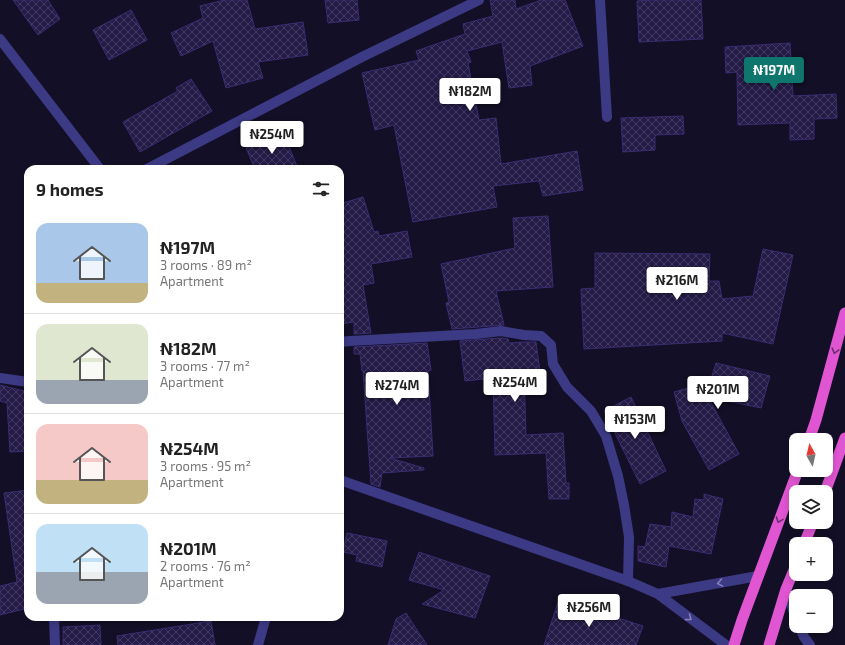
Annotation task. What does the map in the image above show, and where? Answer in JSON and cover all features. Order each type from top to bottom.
[{"type":"highway","points":[[811,433],[816,420],[845,313]]},
{"type":"highway","points":[[827,485],[845,438]]},
{"type":"highway","points":[[734,645],[795,477]]},
{"type":"highway","points":[[769,645],[789,581]]},
{"type":"street","points":[[155,165],[362,58],[479,0]]},
{"type":"street","points":[[600,0],[607,117]]},
{"type":"street","points":[[0,39],[97,165]]},
{"type":"street","points":[[344,342],[476,334],[501,331],[541,336],[551,345],[553,364],[567,387],[591,411],[606,436],[618,476],[624,505],[629,538],[628,580]]},
{"type":"street","points":[[0,378],[24,381]]},
{"type":"street","points":[[344,481],[628,580],[658,594],[726,645]]},
{"type":"street","points":[[658,594],[758,576]]},
{"type":"street","points":[[786,589],[789,598]]},
{"type":"street","points":[[54,621],[55,645]]},
{"type":"street","points":[[258,645],[265,621]]},
{"type":"street","points":[[802,633],[810,645]]},
{"type":"building","points":[[13,0],[48,0],[60,19],[38,35]]},
{"type":"building","points":[[224,0],[247,0],[255,29],[303,22],[308,55],[258,62],[263,78],[226,88],[213,41],[181,56],[171,33],[203,18],[200,6]]},
{"type":"building","points":[[325,0],[357,0],[359,20],[328,23]]},
{"type":"building","points":[[490,0],[515,0],[516,9],[541,0],[565,0],[583,46],[530,66],[532,85],[509,88],[502,42],[467,51],[471,62],[468,63],[479,120],[496,118],[501,164],[577,151],[583,190],[543,196],[539,181],[493,186],[497,207],[413,222],[394,125],[375,130],[362,73],[419,60],[416,51],[465,34],[463,24],[493,16]]},
{"type":"building","points":[[701,0],[703,39],[639,42],[637,1]]},
{"type":"building","points":[[131,10],[147,40],[109,60],[93,30]]},
{"type":"building","points":[[790,43],[793,96],[836,94],[837,118],[814,119],[814,139],[790,140],[790,123],[738,125],[737,72],[726,73],[725,47]]},
{"type":"building","points":[[191,79],[212,111],[140,152],[123,122],[178,91],[176,88]]},
{"type":"building","points":[[683,116],[684,134],[655,135],[655,150],[623,152],[621,118]]},
{"type":"building","points":[[284,134],[296,165],[253,165],[246,148]]},
{"type":"building","points":[[363,197],[374,232],[378,231],[379,236],[407,231],[412,257],[371,264],[374,283],[363,285],[371,333],[354,334],[354,322],[344,323],[344,203]]},
{"type":"building","points":[[548,216],[553,287],[496,291],[504,325],[452,329],[446,303],[449,302],[441,264],[515,248],[513,218]]},
{"type":"building","points":[[763,249],[793,255],[773,344],[722,333],[722,341],[584,349],[581,289],[595,288],[595,253],[710,254],[709,281],[719,281],[722,299],[753,296]]},
{"type":"building","points":[[501,338],[508,339],[509,343],[536,342],[540,372],[524,374],[526,435],[563,433],[566,483],[569,483],[569,499],[549,499],[546,453],[495,455],[493,378],[465,381],[460,341]]},
{"type":"building","points":[[427,343],[431,370],[428,371],[433,456],[390,458],[424,468],[424,470],[382,473],[380,487],[371,484],[363,371],[360,354],[354,354],[354,347]]},
{"type":"building","points":[[716,363],[770,376],[761,408],[708,397],[739,454],[709,470],[682,421],[674,392],[710,382]]},
{"type":"building","points":[[0,385],[24,391],[24,451],[10,452],[7,403],[0,401]]},
{"type":"building","points":[[631,397],[666,471],[640,484],[604,411]]},
{"type":"building","points":[[24,490],[24,609],[0,615],[0,586],[17,582],[4,493]]},
{"type":"building","points":[[704,494],[723,499],[711,554],[669,546],[666,567],[638,561],[638,546],[645,547],[650,524],[671,527],[672,512],[693,517],[695,499],[704,500]]},
{"type":"building","points":[[347,533],[387,541],[382,567],[356,561],[357,555],[344,552]]},
{"type":"building","points":[[419,552],[490,576],[475,618],[422,604],[444,590],[409,580]]},
{"type":"building","points":[[559,599],[643,626],[636,645],[544,645]]},
{"type":"building","points":[[406,613],[427,645],[388,645],[396,619]]},
{"type":"building","points":[[211,621],[215,645],[118,645],[117,636]]},
{"type":"building","points":[[100,625],[101,645],[63,645],[63,627]]}]
